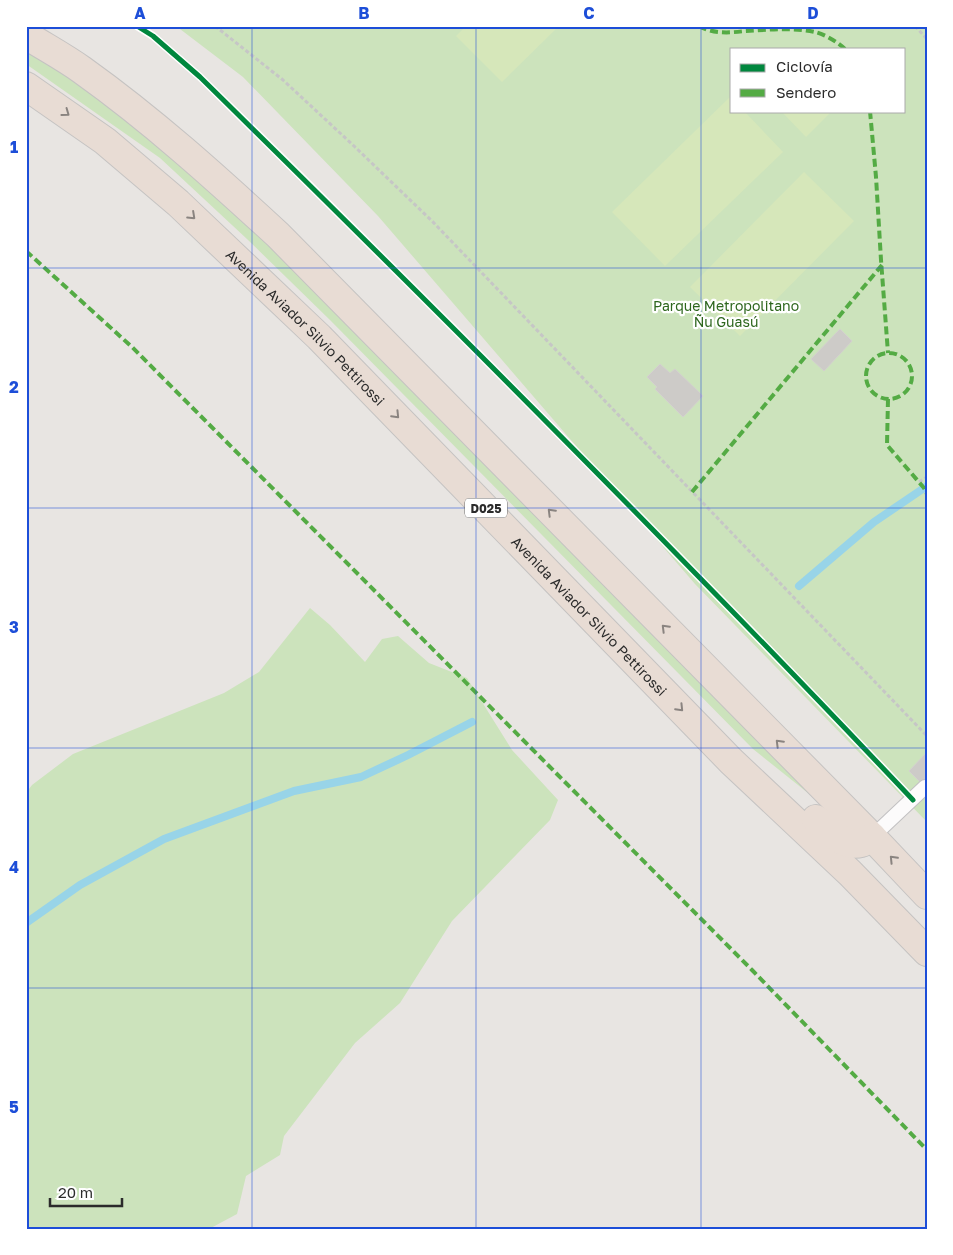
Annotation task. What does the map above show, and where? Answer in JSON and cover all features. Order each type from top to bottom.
[{"type":"highway","points":[[26,36],[80,69],[144,117],[213,175],[278,235],[927,894]]},
{"type":"highway","name":"Avenida Aviador Silvio Pettirossi","points":[[26,86],[106,141],[171,197],[320,337],[731,760],[850,873],[927,952]]},
{"type":"highway","points":[[731,760],[768,780],[837,837],[849,844],[862,843],[872,837]]},
{"type":"lane","points":[[872,837],[925,787]]},
{"type":"path","points":[[215,26],[283,80],[432,221],[927,736]]},
{"type":"path","points":[[915,26],[927,39]]},
{"type":"path","points":[[919,482],[927,477]]},
{"type":"green space","name":"Parque Metropolitano Ñu Guasú","points":[[176,26],[927,26],[927,822],[695,584],[378,216],[243,77]]},
{"type":"green space","points":[[466,26],[559,26],[502,82],[456,36]]},
{"type":"green space","points":[[26,45],[88,86],[258,227],[828,809],[753,749],[330,320],[160,158],[26,64]]},
{"type":"green space","points":[[730,97],[730,112],[745,112],[783,152],[665,266],[612,212]]},
{"type":"green space","points":[[782,112],[831,112],[806,137]]},
{"type":"green space","points":[[804,172],[854,221],[740,336],[690,287]]},
{"type":"green space","points":[[310,608],[330,625],[365,662],[382,639],[398,636],[429,663],[467,678],[512,750],[558,800],[550,820],[452,921],[400,1003],[355,1043],[284,1136],[280,1155],[246,1176],[237,1214],[209,1229],[26,1229],[26,793],[32,785],[73,754],[224,693],[259,672]]},
{"type":"building","points":[[840,329],[852,341],[824,371],[811,359]]},
{"type":"building","points":[[660,364],[670,373],[675,369],[703,396],[683,417],[655,389],[657,387],[647,377]]},
{"type":"building","points":[[927,752],[927,789],[909,771]]},
{"type":"waterway","points":[[799,586],[874,522],[927,486]]},
{"type":"waterway","points":[[26,923],[80,885],[164,839],[294,791],[361,777],[472,722]]},
{"type":"marked path","points":[[699,26],[704,29],[721,32],[780,29],[806,30],[827,36],[844,48]]},
{"type":"marked path","points":[[870,112],[888,353]]},
{"type":"marked path","points":[[26,251],[132,347],[752,970],[927,1150]]},
{"type":"marked path","points":[[692,492],[882,265]]},
{"type":"marked path","points":[[889,353],[902,357],[908,363],[912,376],[908,389],[902,395],[889,399],[876,395],[870,389],[866,376],[870,363],[876,357],[889,353]]},
{"type":"marked path","points":[[888,399],[887,445],[927,494]]},
{"type":"cycle path","points":[[137,26],[153,36],[200,77],[380,255],[738,617],[913,800]]}]
